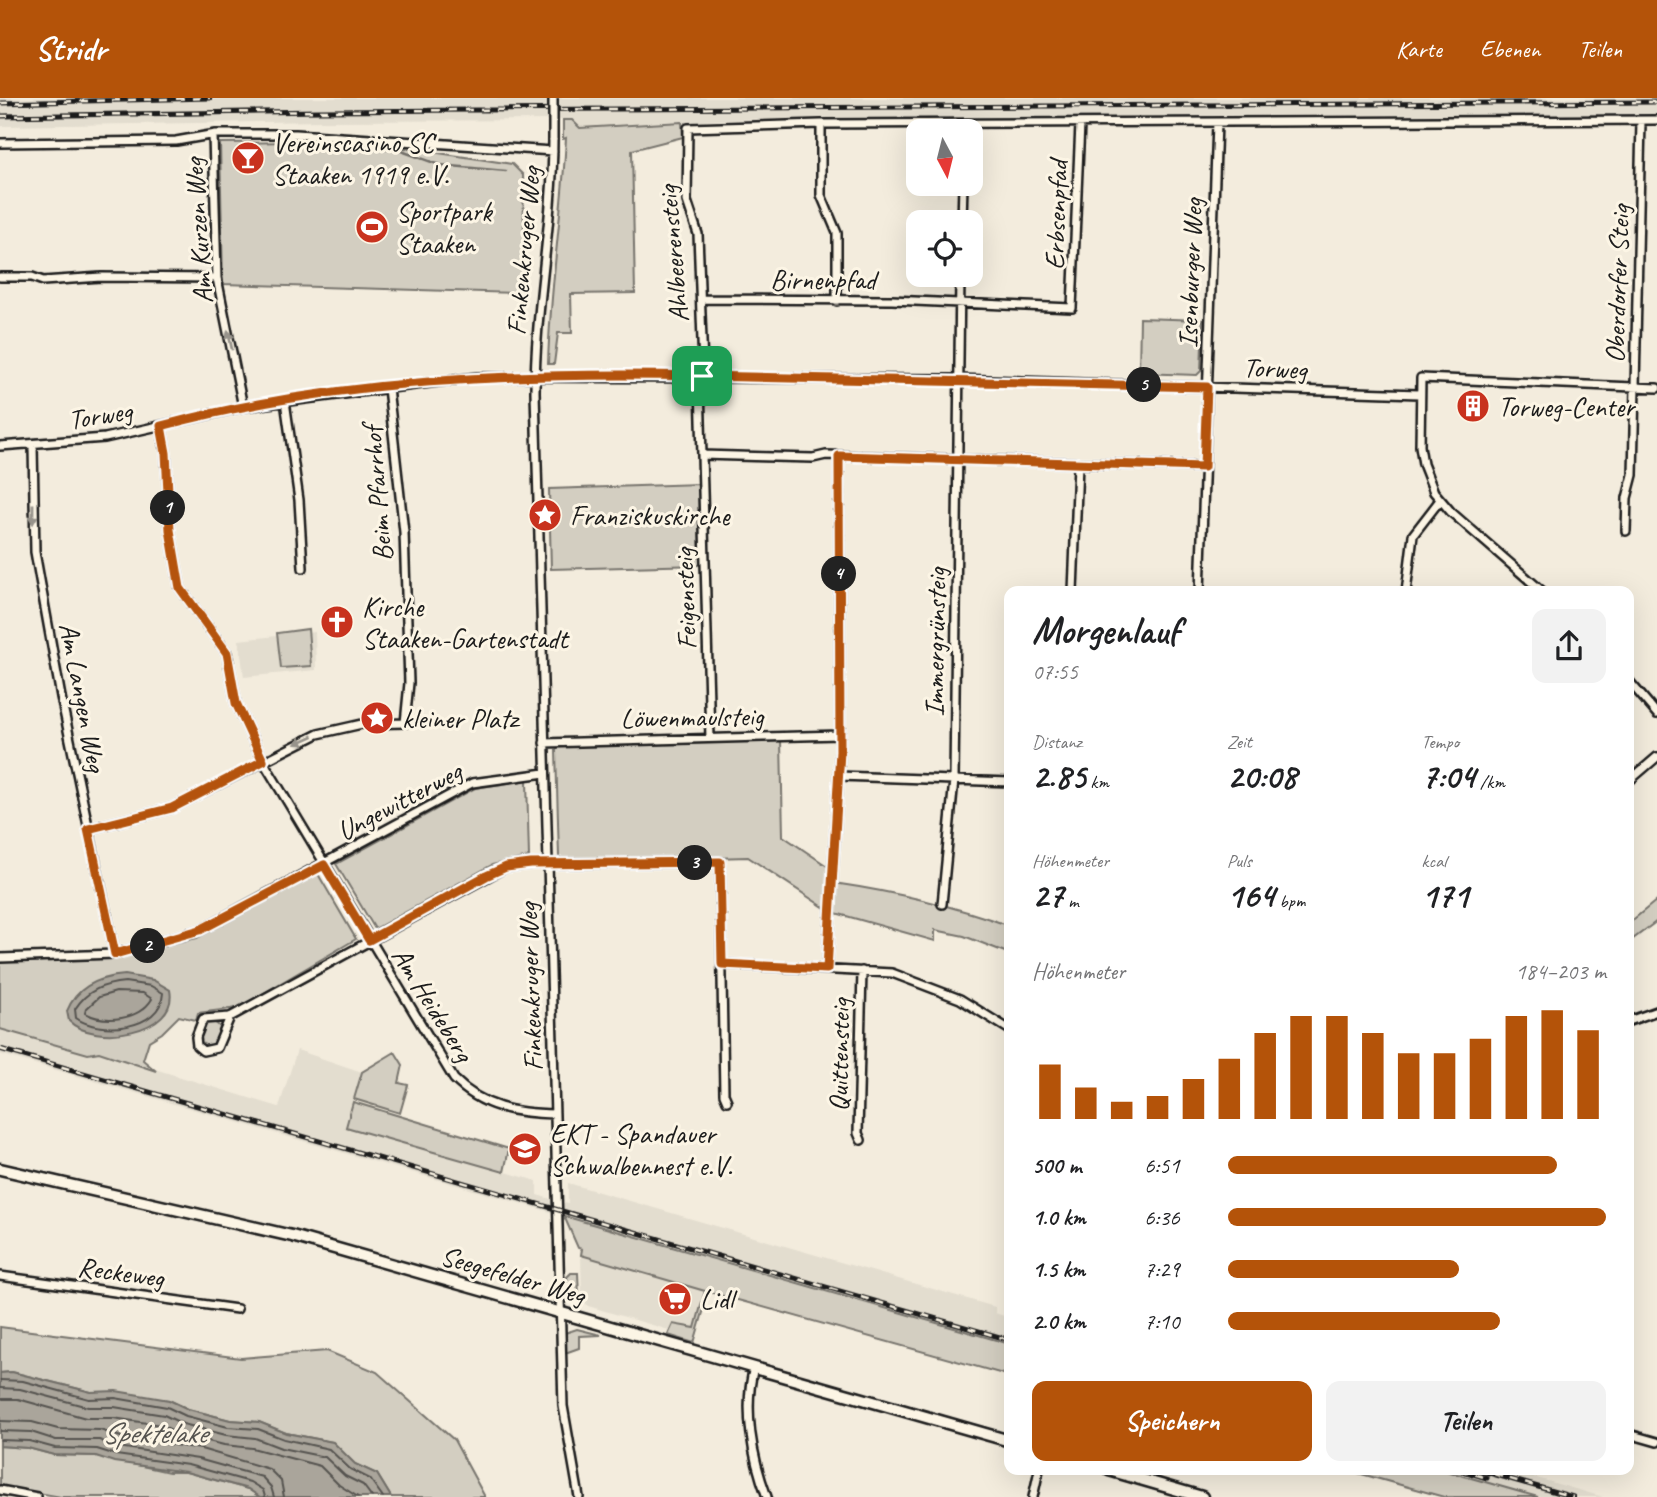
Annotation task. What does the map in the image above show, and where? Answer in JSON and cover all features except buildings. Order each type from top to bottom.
[{"type":"street","name":"Finkenkruger Weg","points":[[553,98],[551,218],[539,308],[535,376],[563,1404],[579,1497]]},
{"type":"street","points":[[984,127],[1080,124],[1657,120]]},
{"type":"street","name":"Oberdorfer Steig","points":[[1626,531],[1627,498],[1633,475],[1641,121]]},
{"type":"street","name":"Isenburger Weg","points":[[1200,586],[1217,123]]},
{"type":"street","points":[[837,301],[837,233],[821,195],[821,124],[906,126]]},
{"type":"street","name":"Ahlbeerensteig","points":[[702,376],[698,234],[687,201],[688,128],[821,124]]},
{"type":"street","name":"Erbsenpfad","points":[[1072,308],[1080,124]]},
{"type":"street","points":[[0,143],[176,141],[213,135],[296,134],[553,151]]},
{"type":"street","name":"Am Kurzen Weg","points":[[213,135],[217,278],[243,407]]},
{"type":"street","points":[[0,277],[32,277],[43,281],[101,277],[217,278]]},
{"type":"street","name":"Immergrünsteig","points":[[942,904],[954,780],[960,287]]},
{"type":"street","name":"Birnenpfad","points":[[701,299],[959,302],[1072,308]]},
{"type":"street","name":"Feigensteig","points":[[702,376],[710,738]]},
{"type":"street","name":"Torweg","points":[[0,446],[33,446],[105,438],[243,407],[477,377],[958,379],[1419,394]]},
{"type":"street","points":[[1536,586],[1440,500],[1423,464],[1419,394],[1421,378],[1657,388]]},
{"type":"street","name":"Beim Pfarrhof","points":[[263,761],[318,734],[349,730],[362,724],[405,723],[409,683],[404,532],[388,388]]},
{"type":"street","points":[[285,401],[299,500],[303,568]]},
{"type":"street","name":"Am Heideberg","points":[[161,426],[180,588],[227,653],[239,710],[263,761],[445,1068],[460,1086],[488,1104],[508,1111],[555,1114]]},
{"type":"street","name":"Am Langen Weg","points":[[33,446],[35,552],[115,954]]},
{"type":"street","points":[[702,455],[839,456],[1204,467]]},
{"type":"street","points":[[827,969],[840,735],[839,456]]},
{"type":"street","points":[[1073,586],[1078,464]]},
{"type":"street","points":[[1407,586],[1413,535],[1440,500]]},
{"type":"street","points":[[1634,687],[1657,714]]},
{"type":"street","name":"Löwenmaulsteig","points":[[544,743],[840,735]]},
{"type":"street","points":[[1634,777],[1657,757]]},
{"type":"street","points":[[88,829],[172,808],[263,761]]},
{"type":"street","name":"Ungewitterweg","points":[[0,958],[115,954],[200,930],[472,783],[545,773]]},
{"type":"street","points":[[839,776],[1004,782]]},
{"type":"street","points":[[230,1017],[217,1048],[203,1051],[197,1045],[196,1037],[203,1019],[230,1017],[496,871],[514,866],[548,864],[720,862],[724,1094],[727,1101]]},
{"type":"street","points":[[722,964],[892,973],[933,987],[1004,1027]]},
{"type":"street","name":"Quittensteig","points":[[861,1140],[862,971]]},
{"type":"street","points":[[1634,1019],[1657,1011]]},
{"type":"street","name":"Seegefelder Weg","points":[[0,1169],[292,1236],[1004,1439]]},
{"type":"street","name":"Reckeweg","points":[[0,1276],[237,1308]]},
{"type":"street","points":[[754,1367],[750,1424],[767,1497]]},
{"type":"street","points":[[1634,1435],[1657,1442]]},
{"type":"street","points":[[1033,1497],[1037,1475]]},
{"type":"street","points":[[1124,1475],[1182,1494],[1202,1497]]},
{"type":"street","points":[[0,1490],[37,1497]]},
{"type":"shaded area","points":[[0,98],[1657,98],[1657,117],[1331,115],[721,120],[580,128],[572,120],[324,121],[2,126],[0,129]]},
{"type":"shaded area","points":[[563,120],[572,120],[580,128],[682,122],[683,137],[632,150],[635,293],[571,294],[572,333],[558,333],[554,364],[548,364],[566,138],[563,139]]},
{"type":"shaded area","name":"Sportpark Staaken","points":[[291,142],[391,150],[405,148],[512,164],[523,175],[525,288],[517,288],[516,293],[223,284],[220,143]]},
{"type":"shaded area","points":[[1140,318],[1203,320],[1201,371],[1197,375],[1139,373]]},
{"type":"shaded area","points":[[699,484],[701,565],[551,569],[549,489]]},
{"type":"shaded area","points":[[308,629],[311,666],[281,668],[277,633]]},
{"type":"shaded area","points":[[315,632],[316,670],[244,677],[239,640]]},
{"type":"shaded area","points":[[781,740],[783,836],[830,868],[828,910],[748,857],[563,862],[559,857],[556,750],[560,745]]},
{"type":"shaded area","points":[[527,780],[529,857],[492,865],[375,929],[336,864],[475,788]]},
{"type":"shaded area","points":[[318,874],[356,939],[238,1008],[198,1013],[196,1020],[179,1016],[162,1033],[149,1041],[143,1060],[156,1071],[99,1052],[88,1054],[0,1029],[0,962],[112,957],[197,938]]},
{"type":"shaded area","points":[[834,883],[923,900],[1004,924],[1004,952],[964,936],[935,930],[935,941],[832,912]]},
{"type":"shaded area","points":[[1657,900],[1657,921],[1634,938],[1634,919]]},
{"type":"shaded area","points":[[205,1022],[215,1022],[222,1029],[222,1039],[215,1046],[205,1046],[198,1039],[198,1029]]},
{"type":"shaded area","points":[[0,1029],[87,1054],[99,1052],[279,1107],[297,1050],[362,1072],[347,1127],[537,1181],[537,1195],[568,1204],[568,1183],[995,1307],[995,1313],[1004,1316],[1004,1342],[0,1054]]},
{"type":"shaded area","points":[[395,1052],[403,1065],[399,1083],[408,1085],[400,1113],[354,1099],[362,1072]]},
{"type":"shaded area","points":[[353,1102],[509,1149],[504,1172],[346,1127]]},
{"type":"shaded area","points":[[564,1216],[1004,1342],[1004,1374],[709,1292],[694,1343],[668,1335],[673,1324],[695,1328],[705,1291],[581,1255],[582,1249],[578,1248]]},
{"type":"shaded area","points":[[581,1255],[709,1291],[694,1343],[668,1335],[669,1330],[588,1306],[582,1299]]},
{"type":"shaded area","points":[[571,1273],[578,1273],[579,1297],[576,1299],[568,1297],[567,1277]]},
{"type":"shaded area","points":[[0,1327],[241,1358],[327,1351],[377,1372],[454,1440],[485,1497],[391,1497],[377,1474],[355,1464],[332,1442],[286,1433],[259,1422],[230,1420],[188,1409],[169,1400],[91,1392],[12,1372],[0,1373]]},
{"type":"shaded area","points":[[577,1329],[601,1335],[579,1336],[579,1348],[565,1353],[565,1333]]},
{"type":"shaded area","points":[[0,1446],[28,1448],[54,1455],[96,1456],[169,1472],[186,1472],[248,1489],[260,1497],[61,1497],[0,1486]]},
{"type":"shaded area","points":[[1365,1475],[1461,1475],[1538,1497],[1444,1497]]},
{"type":"shaded area","points":[[1461,1475],[1526,1475],[1603,1497],[1538,1497]]},
{"type":"water","points":[[125,975],[153,980],[170,990],[169,1005],[162,1017],[149,1026],[114,1034],[81,1029],[69,1021],[67,1011],[83,989],[107,978]]},
{"type":"water","name":"Spektelake","points":[[12,1372],[91,1392],[116,1391],[169,1400],[188,1409],[230,1420],[259,1422],[286,1433],[333,1442],[355,1464],[377,1474],[391,1497],[260,1497],[248,1489],[186,1472],[114,1462],[96,1456],[54,1455],[28,1448],[0,1446],[0,1373]]},
{"type":"waterway","points":[[217,138],[288,139]]},
{"type":"waterway","points":[[295,139],[393,148],[440,165],[506,171]]},
{"type":"railway","points":[[0,103],[210,98]]},
{"type":"railway","points":[[0,116],[320,111],[1657,102]]},
{"type":"railway","points":[[0,1049],[1004,1338]]},
{"type":"railway","points":[[1477,1475],[1487,1478]]},
{"type":"railway","points":[[1496,1475],[1573,1497]]},
{"type":"place","name":"Vereinscasino SC Staaken 1919 e.V.","points":[[248,158]]},
{"type":"place","name":"Sportpark Staaken","points":[[372,227]]},
{"type":"place","name":"Torweg-Center","points":[[1473,406]]},
{"type":"place","name":"Franziskuskirche","points":[[545,515]]},
{"type":"place","name":"Kirche Staaken-Gartenstadt","points":[[337,622]]},
{"type":"place","name":"kleiner Platz","points":[[377,718]]},
{"type":"place","name":"EKT - Spandauer Schwalbennest e.V.","points":[[525,1149]]},
{"type":"place","name":"Lidl","points":[[675,1299]]},
{"type":"route","points":[[702,376],[958,379],[1207,387],[1204,467],[839,456],[840,751],[827,969],[722,964],[720,862],[531,864],[506,867],[369,940],[324,865],[200,930],[115,954],[88,829],[172,808],[263,761],[236,703],[227,653],[180,588],[170,530],[166,453],[161,426],[261,404],[477,377],[702,376]]}]
